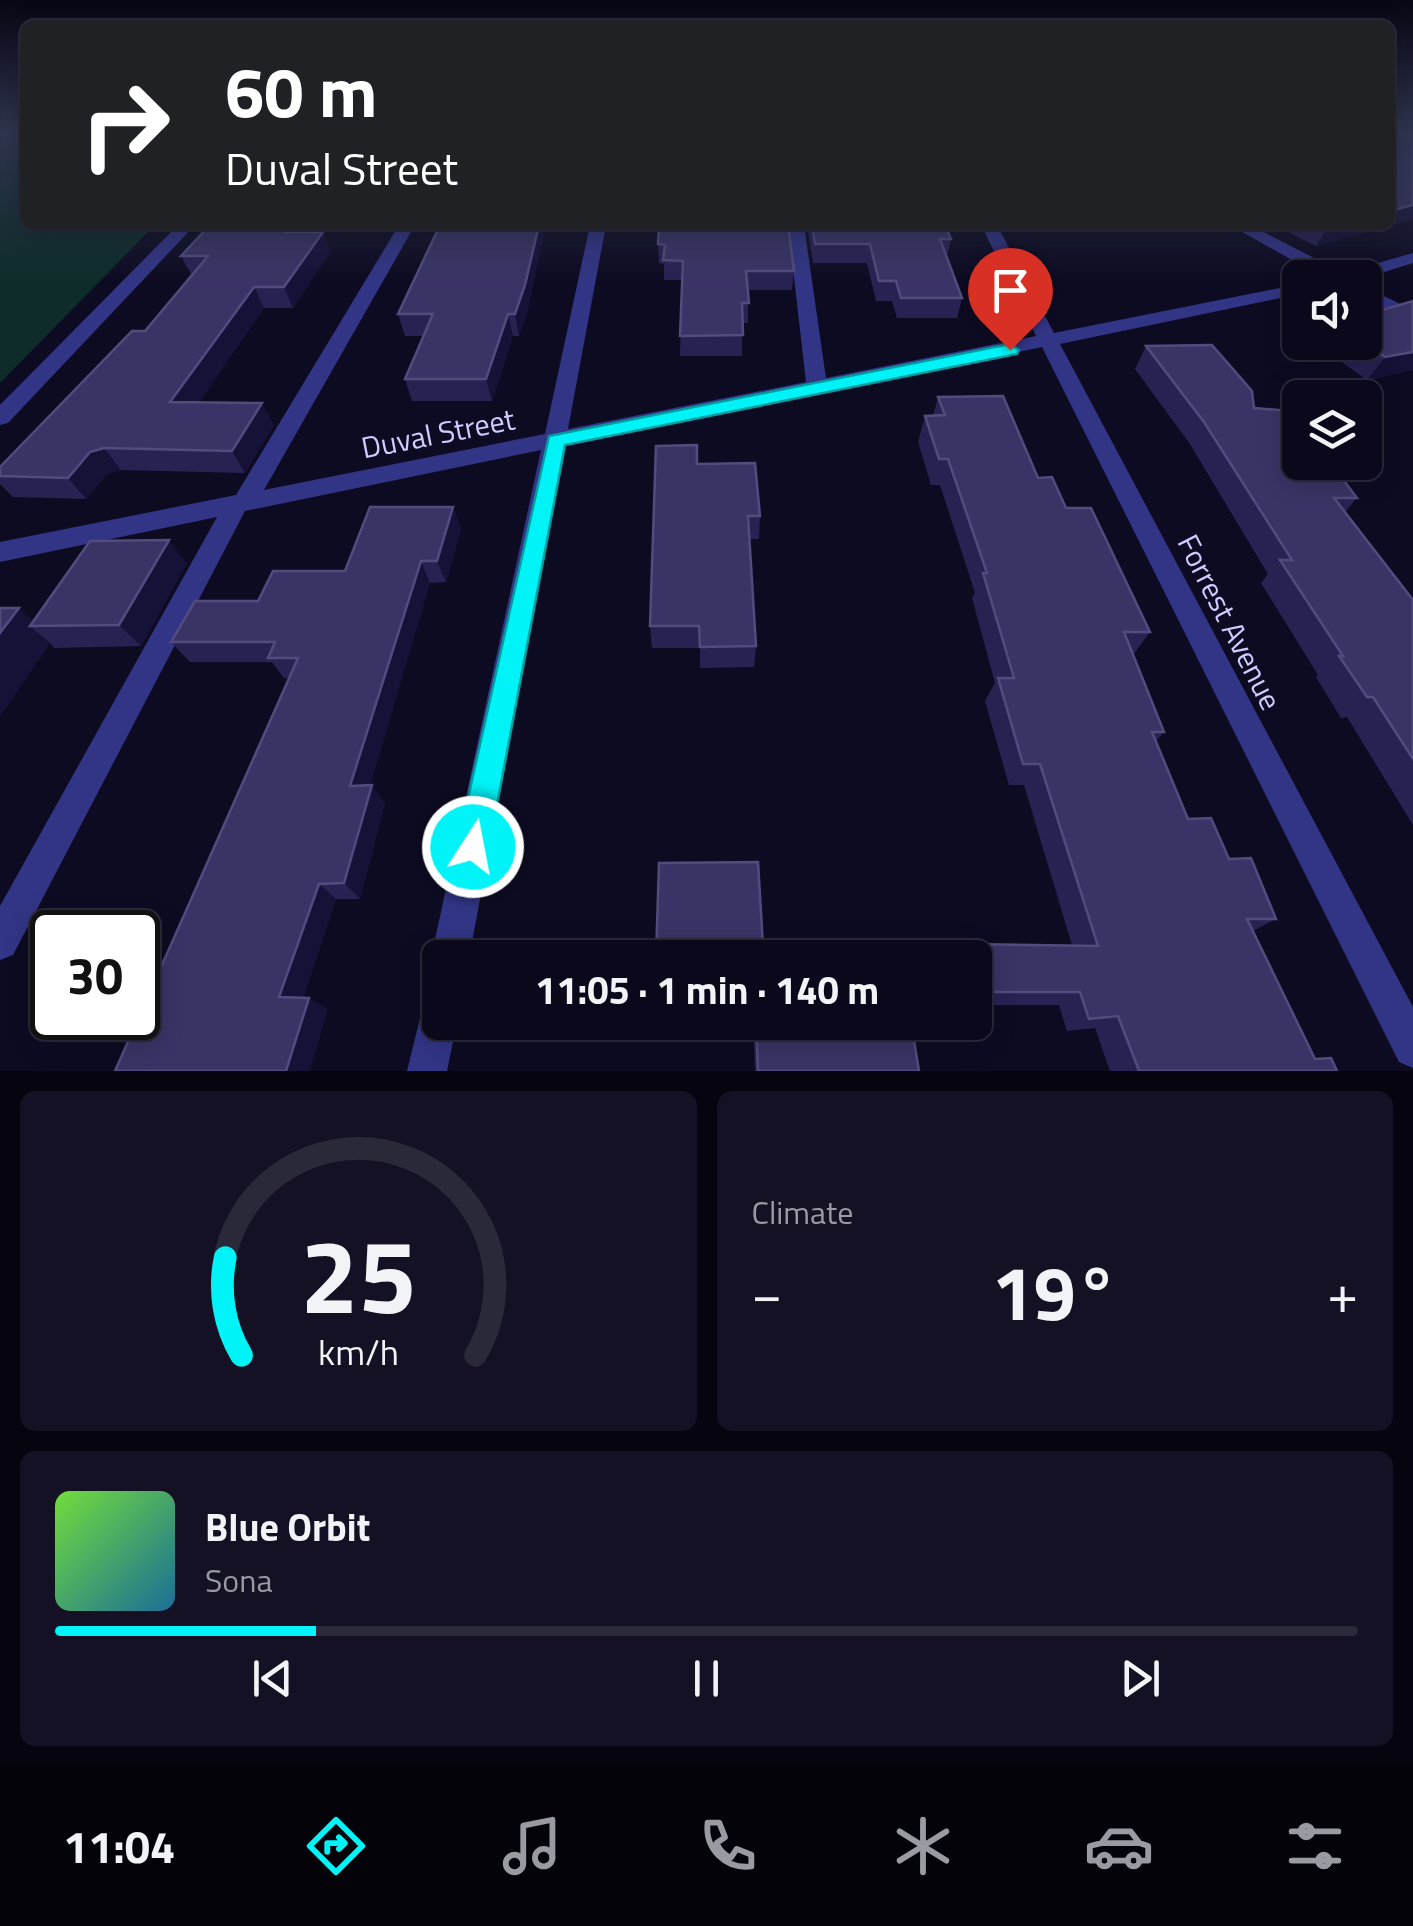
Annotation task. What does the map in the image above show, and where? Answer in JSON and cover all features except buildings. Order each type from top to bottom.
[{"type":"street","points":[[0,418],[182,230]]},
{"type":"street","points":[[0,942],[240,504],[404,230]]},
{"type":"street","points":[[454,940],[597,230]]},
{"type":"street","points":[[797,230],[817,388]]},
{"type":"street","name":"Forrest Avenue","points":[[992,230],[1413,1048]]},
{"type":"street","points":[[1247,230],[1304,260]]},
{"type":"street","points":[[1382,267],[1413,258]]},
{"type":"street","name":"Duval Street","points":[[0,552],[1282,293]]},
{"type":"street","points":[[1382,301],[1413,317]]},
{"type":"street","points":[[427,1071],[433,1040]]},
{"type":"green space","points":[[0,181],[20,181],[20,230],[150,230],[0,383]]},
{"type":"route","points":[[473,847],[556,440],[1010,350]]}]
